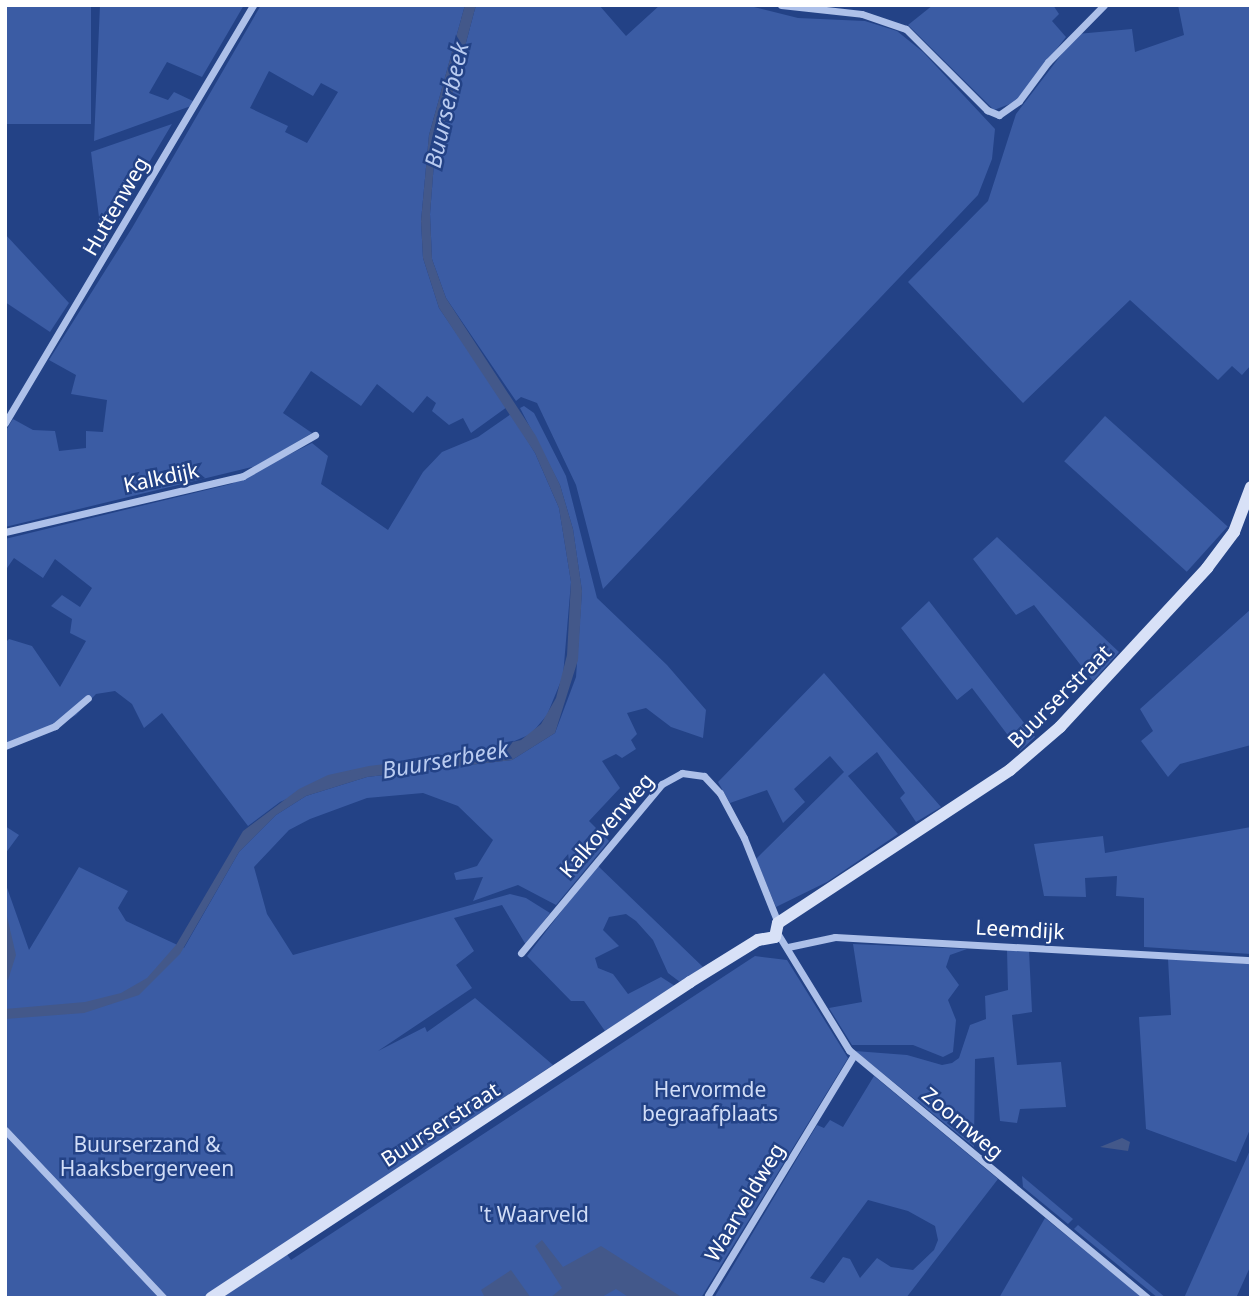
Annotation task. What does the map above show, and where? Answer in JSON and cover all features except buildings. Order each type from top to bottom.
[{"type":"main road","name":"Buurserstraat","points":[[211,1298],[690,982],[776,930],[976,794],[1053,734],[1224,548],[1251,487]]},
{"type":"street","name":"Huttenweg","points":[[5,423],[253,5]]},
{"type":"street","points":[[781,5],[862,14],[906,29],[986,110],[999,115],[1019,102],[1048,62],[1104,5]]},
{"type":"street","name":"Kalkdijk","points":[[5,532],[243,476],[315,435]]},
{"type":"street","points":[[5,746],[55,726],[88,698]]},
{"type":"street","name":"Kalkovenweg","points":[[521,953],[662,784],[682,773],[704,776],[720,793],[776,930]]},
{"type":"street","name":"Zoomweg","points":[[776,930],[854,1055],[1148,1298]]},
{"type":"street","name":"Leemdijk","points":[[789,947],[835,937],[1251,960]]},
{"type":"street","name":"Waarveldweg","points":[[708,1295],[854,1055]]},
{"type":"street","points":[[5,1130],[164,1298]]},
{"type":"green space","points":[[5,5],[91,5],[91,124],[5,124]]},
{"type":"green space","points":[[100,5],[244,5],[202,77],[167,62],[149,93],[168,100],[174,92],[193,101],[191,106],[94,141]]},
{"type":"green space","points":[[261,5],[465,5],[429,135],[421,221],[423,258],[439,308],[507,407],[471,433],[463,418],[449,425],[432,411],[436,403],[427,396],[413,413],[377,384],[361,406],[311,371],[283,413],[312,433],[256,466],[5,527],[5,432],[13,419],[33,430],[55,431],[59,451],[86,448],[86,431],[103,432],[107,400],[71,394],[76,375],[49,360],[132,228]],"holes":[[[269,71],[313,96],[321,83],[338,92],[307,143],[285,132],[288,126],[250,108]]]},
{"type":"green space","points":[[476,5],[599,5],[626,36],[660,5],[746,5],[798,18],[865,21],[897,31],[923,52],[995,129],[992,159],[978,195],[603,589],[576,485],[537,403],[521,397],[516,401],[446,298],[432,259],[430,214],[434,163]]},
{"type":"green space","points":[[933,5],[1053,5],[1059,14],[1052,21],[1066,37],[1015,102],[994,110],[908,25]]},
{"type":"green space","points":[[1178,5],[1251,5],[1251,365],[1242,375],[1232,366],[1218,380],[1130,300],[1023,403],[908,282],[988,201],[1016,114],[1077,34],[1132,29],[1135,52],[1184,35]]},
{"type":"green space","points":[[172,124],[116,218],[103,250],[91,152]]},
{"type":"green space","points":[[5,234],[69,303],[50,332],[5,302]]},
{"type":"green space","points":[[524,406],[534,413],[566,476],[597,598],[667,665],[706,710],[703,738],[671,727],[646,708],[627,713],[637,734],[631,740],[636,749],[622,758],[616,754],[602,761],[620,788],[589,821],[609,841],[556,905],[518,885],[473,901],[483,877],[456,880],[454,873],[477,866],[493,840],[458,806],[423,793],[367,798],[310,819],[289,830],[254,867],[267,914],[293,955],[510,894],[526,898],[550,913],[526,945],[502,905],[454,918],[474,951],[456,965],[472,988],[378,1051],[425,1027],[427,1032],[475,998],[553,1065],[281,1246],[291,1260],[755,956],[787,960],[848,1058],[701,1298],[5,1298],[5,882],[29,950],[79,867],[128,891],[118,908],[126,921],[184,948],[239,852],[276,815],[306,796],[367,777],[512,760],[555,733],[576,677],[582,591],[573,529],[560,485],[520,408]]},
{"type":"green space","points":[[511,414],[535,453],[559,508],[571,582],[563,676],[547,715],[531,734],[505,745],[349,771],[280,802],[248,826],[162,713],[144,728],[132,704],[115,691],[96,694],[76,715],[50,730],[5,747],[5,643],[9,639],[32,646],[60,687],[86,641],[70,633],[72,619],[51,606],[62,595],[80,607],[92,588],[55,559],[43,578],[14,558],[5,571],[5,539],[231,484],[312,443],[328,456],[321,484],[388,530],[423,472],[442,452],[478,437]]},
{"type":"green space","points":[[1105,416],[1228,526],[1187,572],[1064,461]]},
{"type":"green space","points":[[997,537],[1119,652],[1093,681],[1034,605],[1016,615],[973,559]]},
{"type":"green space","points":[[929,601],[1035,737],[1020,751],[972,688],[957,700],[901,628]]},
{"type":"green space","points":[[1251,609],[1251,745],[1180,764],[1168,777],[1141,741],[1153,731],[1140,709]]},
{"type":"green space","points":[[824,673],[941,807],[916,822],[900,798],[905,793],[877,752],[848,776],[898,834],[827,882],[776,907],[756,859],[844,772],[830,756],[794,789],[805,802],[783,823],[767,790],[730,803],[718,782]]},
{"type":"green space","points":[[5,826],[19,835],[5,854]]},
{"type":"green space","points":[[1251,827],[1251,954],[1144,947],[1144,898],[1116,896],[1117,876],[1085,878],[1086,897],[1044,896],[1034,844],[1103,836],[1105,853]]},
{"type":"green space","points":[[597,865],[703,967],[680,982],[668,973],[653,940],[636,921],[626,914],[609,917],[603,930],[619,946],[595,958],[598,968],[613,974],[628,994],[661,977],[675,986],[605,1031],[584,1001],[571,1001],[527,956]]},
{"type":"green space","points":[[853,944],[967,949],[950,955],[946,967],[959,985],[948,1000],[956,1020],[953,1052],[943,1057],[913,1045],[852,1045],[829,1008],[862,1002]]},
{"type":"green space","points":[[1007,950],[1029,951],[1032,1012],[1012,1015],[1017,1065],[1061,1062],[1066,1107],[1020,1109],[1017,1123],[1000,1121],[994,1057],[975,1059],[974,1147],[855,1051],[907,1055],[942,1065],[952,1063],[959,1058],[970,1025],[986,1019],[985,996],[1008,990]]},
{"type":"green space","points":[[1168,959],[1251,964],[1251,1127],[1236,1162],[1146,1129],[1139,1017],[1171,1015]]},
{"type":"green space","points":[[874,1076],[998,1179],[906,1298],[714,1298],[817,1125],[824,1128],[830,1120],[843,1127]],"holes":[[[868,1200],[908,1211],[935,1226],[938,1240],[934,1250],[913,1270],[891,1267],[877,1258],[860,1278],[850,1259],[843,1257],[824,1283],[810,1278]]]},
{"type":"green space","points":[[1251,1148],[1251,1265],[1236,1298],[1184,1298]]},
{"type":"green space","points":[[1022,1176],[1073,1219],[1068,1224],[1023,1187]]},
{"type":"green space","points":[[1045,1218],[1143,1298],[999,1298]]},
{"type":"green space","points":[[1078,1225],[1166,1298],[1158,1298],[1074,1229]]},
{"type":"water","name":"Buurserbeek","points":[[465,5],[476,5],[434,163],[430,214],[432,259],[446,298],[536,436],[560,485],[573,529],[582,591],[578,660],[555,733],[512,760],[367,777],[306,796],[276,815],[239,852],[180,954],[139,995],[84,1013],[5,1019],[5,1009],[85,1002],[121,993],[147,978],[176,945],[243,831],[299,789],[328,775],[369,766],[458,755],[521,740],[541,724],[556,698],[567,655],[571,582],[559,508],[535,453],[439,308],[423,258],[421,221],[429,135]]},
{"type":"water","points":[[5,908],[16,955],[8,980],[5,978]]},
{"type":"water","points":[[1122,1138],[1130,1142],[1128,1151],[1100,1147]]},
{"type":"water","points":[[542,1240],[563,1267],[601,1246],[680,1296],[630,1298],[616,1289],[600,1298],[550,1298],[562,1288],[535,1246]]},
{"type":"water","points":[[511,1270],[531,1298],[485,1298],[481,1290]]},
{"type":"park label","name":"Hervormde begraafplaats","points":[[710,1101]]},
{"type":"park label","name":"Buurserzand & Haaksbergerveen","points":[[147,1156]]},
{"type":"park label","name":"'t Waarveld","points":[[534,1214]]}]
